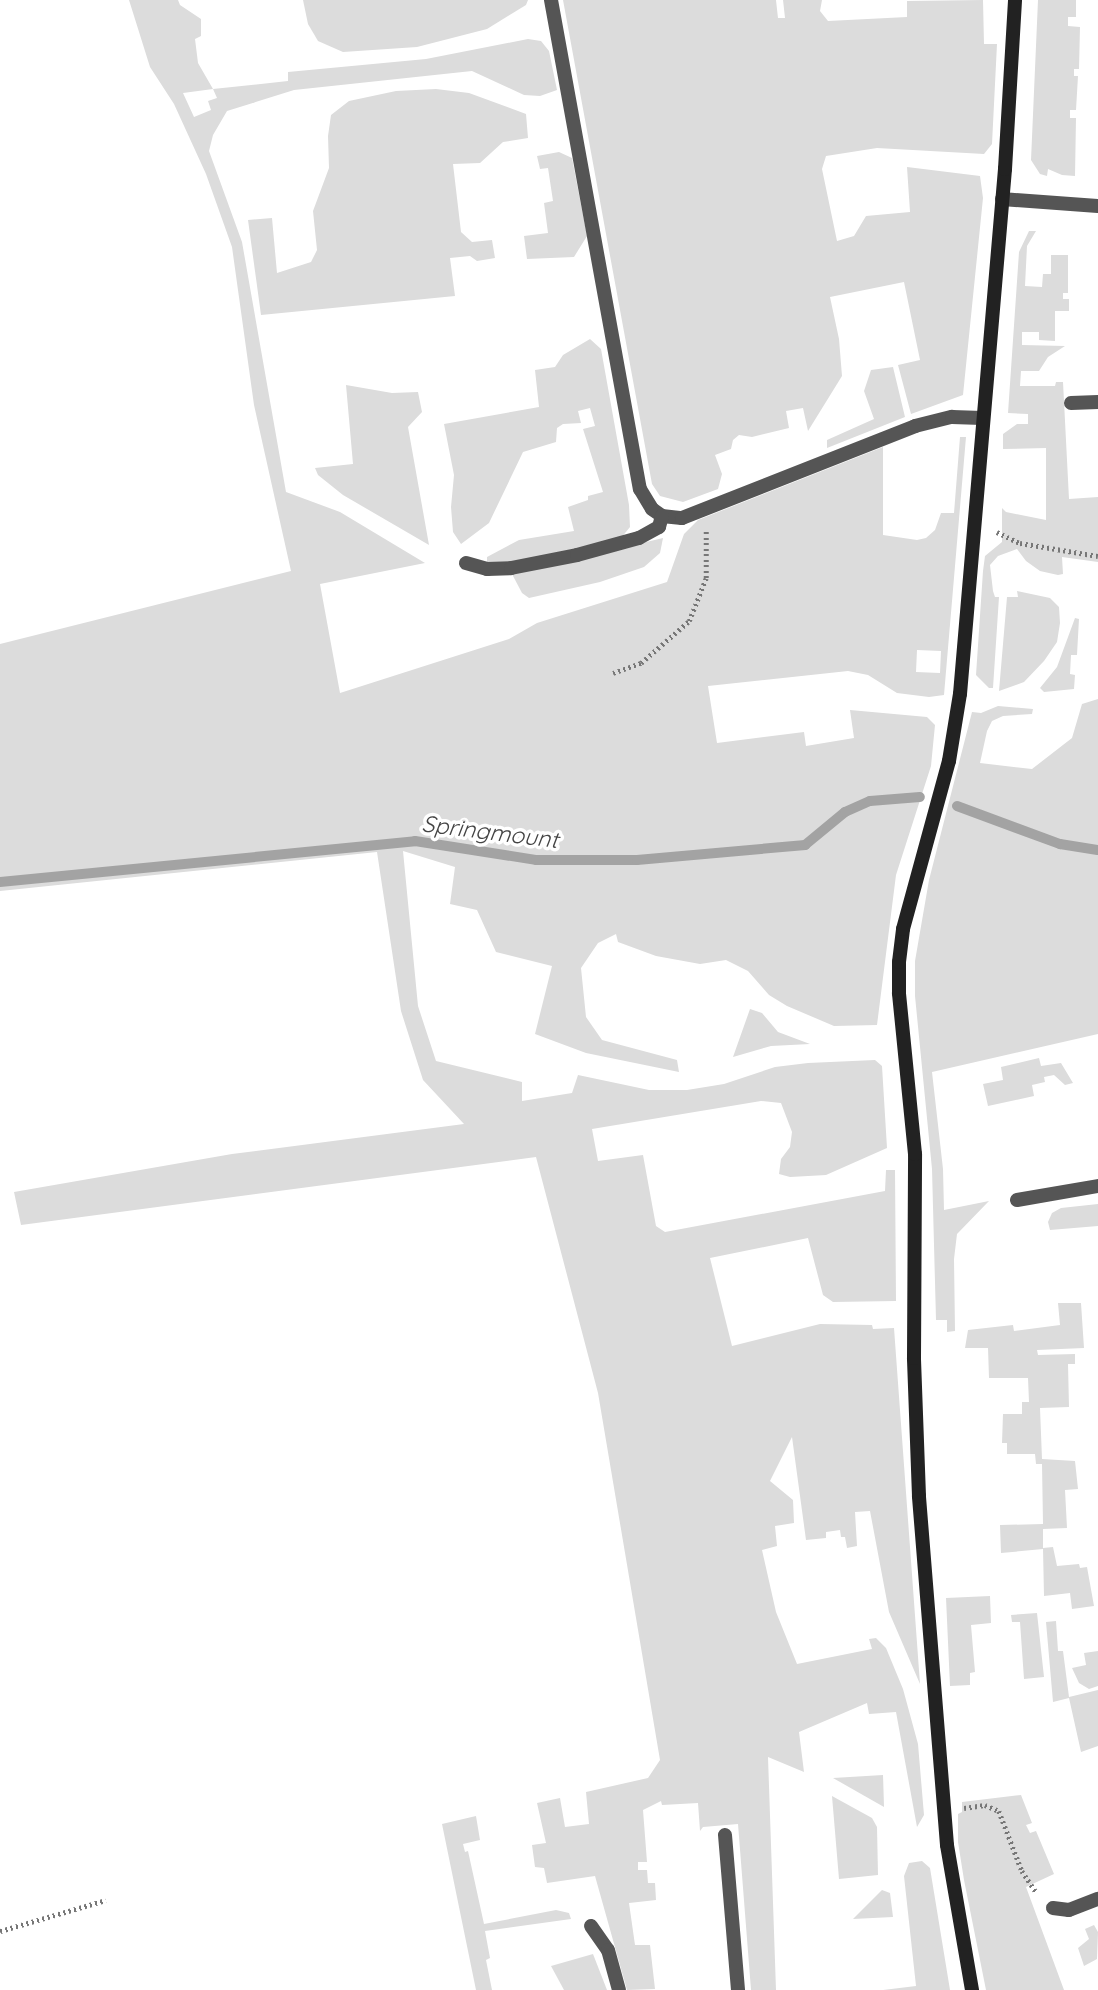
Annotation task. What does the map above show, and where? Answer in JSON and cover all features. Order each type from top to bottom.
[{"type":"main road","points":[[972,1990],[951,1882],[919,1496],[914,1358],[915,1154],[899,993],[899,962],[903,929],[949,761],[959,701],[1002,199],[1015,0]]},
{"type":"street","points":[[551,0],[640,489],[652,509],[662,516],[682,518],[915,426],[952,416],[982,418]]},
{"type":"street","points":[[1002,199],[1098,206]]},
{"type":"street","points":[[1071,403],[1098,402]]},
{"type":"street","points":[[466,563],[487,569],[511,568],[567,557],[639,538],[659,527],[662,516]]},
{"type":"street","points":[[1017,1200],[1098,1186]]},
{"type":"street","points":[[725,1835],[738,1990]]},
{"type":"street","points":[[1053,1908],[1069,1910],[1098,1899]]},
{"type":"street","points":[[591,1926],[608,1950],[619,1990]]},
{"type":"path","points":[[613,673],[641,663],[689,621],[706,578],[705,526]]},
{"type":"path","points":[[997,532],[1020,542],[1098,556]]},
{"type":"path","points":[[944,1810],[985,1805],[999,1811],[1029,1885],[1053,1908]]},
{"type":"path","points":[[0,1931],[106,1900]]},
{"type":"shaded area","points":[[129,0],[178,0],[180,5],[201,19],[201,36],[195,39],[198,63],[213,89],[288,81],[288,72],[426,59],[528,39],[541,41],[549,51],[557,90],[540,96],[524,95],[472,71],[294,90],[227,111],[213,135],[209,151],[242,242],[286,492],[340,512],[425,563],[320,584],[340,693],[509,639],[537,623],[667,582],[684,534],[698,520],[883,447],[883,535],[917,540],[926,538],[935,530],[941,513],[954,513],[960,437],[966,437],[944,695],[929,697],[897,693],[868,675],[848,671],[708,686],[717,743],[804,732],[806,746],[854,738],[850,710],[927,717],[935,725],[931,766],[896,875],[877,1025],[834,1026],[787,1006],[769,995],[748,971],[726,960],[700,964],[656,956],[618,942],[616,934],[598,943],[581,968],[586,1017],[602,1040],[677,1060],[679,1072],[586,1053],[535,1034],[552,966],[496,952],[477,910],[450,904],[455,867],[403,851],[418,1006],[436,1061],[522,1082],[522,1101],[572,1093],[578,1075],[649,1090],[687,1090],[724,1084],[775,1067],[875,1060],[882,1066],[887,1148],[826,1175],[790,1177],[779,1174],[781,1159],[790,1147],[792,1132],[781,1103],[761,1101],[592,1129],[598,1161],[643,1155],[656,1226],[665,1232],[885,1191],[886,1170],[895,1170],[896,1301],[833,1302],[823,1295],[808,1238],[710,1258],[732,1346],[820,1324],[872,1325],[873,1329],[894,1328],[920,1684],[889,1612],[870,1511],[855,1512],[857,1546],[847,1548],[845,1537],[841,1537],[840,1530],[826,1532],[826,1538],[806,1540],[792,1437],[770,1481],[793,1500],[794,1523],[775,1526],[777,1546],[762,1550],[776,1612],[797,1664],[872,1649],[869,1639],[876,1638],[886,1648],[903,1689],[918,1744],[924,1815],[917,1827],[896,1712],[869,1714],[867,1703],[799,1732],[804,1772],[768,1757],[776,1990],[751,1990],[738,1824],[703,1827],[700,1831],[698,1803],[662,1805],[661,1801],[643,1810],[647,1862],[638,1862],[638,1870],[647,1870],[648,1883],[655,1883],[656,1900],[629,1903],[635,1945],[650,1945],[655,1989],[627,1990],[595,1876],[547,1883],[544,1868],[535,1867],[532,1845],[546,1843],[537,1803],[560,1798],[565,1827],[589,1824],[586,1792],[648,1778],[660,1760],[598,1393],[536,1157],[21,1225],[14,1192],[232,1154],[464,1124],[423,1080],[401,1011],[377,852],[0,891],[0,644],[291,571],[254,405],[232,247],[206,174],[174,104],[150,67]],"holes":[[[213,89],[217,98],[208,101],[211,110],[194,117],[183,93]],[[917,650],[941,651],[940,673],[916,672]]]},
{"type":"shaded area","points":[[303,0],[528,0],[526,5],[487,29],[417,47],[343,52],[318,41],[308,24]]},
{"type":"shaded area","points":[[563,0],[776,0],[778,18],[785,18],[783,0],[822,0],[820,11],[828,21],[907,17],[907,1],[983,0],[984,44],[997,44],[992,144],[984,154],[877,148],[826,156],[822,169],[837,241],[854,236],[866,216],[910,212],[907,167],[980,176],[983,198],[963,395],[911,414],[898,365],[920,360],[904,282],[830,297],[839,339],[842,376],[808,431],[803,408],[786,411],[789,428],[752,437],[739,435],[733,440],[731,449],[715,455],[722,474],[718,489],[683,502],[660,496],[652,484]]},
{"type":"shaded area","points":[[1038,0],[1076,0],[1076,17],[1068,17],[1068,26],[1080,27],[1079,69],[1074,69],[1074,76],[1078,76],[1076,110],[1070,110],[1070,118],[1076,118],[1075,176],[1062,175],[1048,169],[1047,176],[1040,174],[1031,160]]},
{"type":"shaded area","points":[[436,89],[469,93],[526,114],[528,138],[503,142],[480,163],[453,164],[461,232],[472,242],[492,240],[495,258],[477,261],[470,256],[450,258],[455,296],[261,315],[248,220],[272,218],[277,273],[311,262],[317,250],[313,211],[329,168],[328,136],[331,115],[349,101],[396,91]]},
{"type":"shaded area","points":[[559,152],[572,158],[587,236],[574,257],[527,259],[524,236],[548,233],[544,203],[553,201],[548,168],[540,169],[537,156]]},
{"type":"shaded area","points":[[1029,231],[1036,231],[1027,246],[1025,286],[1042,287],[1043,274],[1051,274],[1051,255],[1068,255],[1068,293],[1063,293],[1063,299],[1069,299],[1069,311],[1055,311],[1055,341],[1039,340],[1039,332],[1022,332],[1022,345],[1065,346],[1048,357],[1039,371],[1021,371],[1020,386],[1055,386],[1056,382],[1063,382],[1069,499],[1098,497],[1098,562],[1062,557],[1063,574],[1058,575],[1040,571],[1026,561],[1017,549],[998,556],[990,565],[993,591],[995,597],[999,597],[993,688],[989,688],[976,675],[985,556],[1002,542],[1002,508],[1006,512],[1046,520],[1046,448],[1003,449],[1003,434],[1017,424],[1028,424],[1028,414],[1008,413],[1019,252]]},
{"type":"shaded area","points":[[590,339],[601,349],[629,505],[630,527],[621,538],[534,561],[487,563],[487,557],[519,540],[574,531],[568,507],[588,500],[588,496],[603,492],[583,429],[595,426],[590,408],[578,411],[581,423],[563,424],[557,428],[556,442],[523,452],[489,523],[461,544],[453,532],[451,507],[454,475],[444,424],[539,407],[535,370],[555,367],[563,355]]},
{"type":"shaded area","points":[[893,367],[905,417],[827,448],[827,440],[874,419],[864,391],[871,370]]},
{"type":"shaded area","points":[[346,385],[392,393],[418,392],[422,412],[408,427],[429,545],[343,495],[318,475],[315,468],[353,464]]},
{"type":"shaded area","points":[[663,538],[660,553],[644,567],[600,582],[529,598],[522,593],[512,574]]},
{"type":"shaded area","points":[[1017,591],[1050,598],[1059,607],[1057,642],[1024,682],[999,691],[1007,597],[1018,597]]},
{"type":"shaded area","points":[[1075,618],[1079,619],[1077,655],[1071,655],[1070,674],[1075,675],[1074,689],[1044,692],[1040,688],[1057,667]]},
{"type":"shaded area","points":[[1098,699],[1098,1034],[932,1072],[943,1169],[944,1210],[989,1201],[957,1234],[954,1259],[955,1331],[947,1332],[947,1320],[936,1320],[932,1169],[915,996],[915,961],[929,880],[972,712],[981,713],[998,706],[1033,709],[1032,714],[1003,716],[992,721],[980,763],[1032,769],[1072,738],[1082,704]]},
{"type":"shaded area","points":[[750,1009],[762,1013],[778,1032],[810,1044],[771,1046],[733,1057]]},
{"type":"shaded area","points":[[1039,1058],[1041,1066],[1061,1063],[1073,1083],[1065,1085],[1054,1075],[1044,1077],[1045,1082],[1032,1085],[1034,1096],[988,1106],[983,1084],[1003,1080],[1001,1067]]},
{"type":"shaded area","points":[[1098,1204],[1098,1226],[1050,1230],[1048,1222],[1052,1213],[1061,1208]]},
{"type":"shaded area","points":[[1058,1303],[1081,1303],[1084,1348],[1037,1350],[1038,1355],[1075,1354],[1075,1364],[1068,1364],[1069,1407],[1040,1408],[1042,1459],[1075,1461],[1078,1489],[1065,1490],[1067,1528],[1043,1529],[1043,1548],[1053,1547],[1057,1566],[1079,1564],[1080,1568],[1087,1567],[1094,1606],[1072,1609],[1070,1593],[1044,1596],[1043,1549],[1001,1553],[1000,1525],[1043,1524],[1042,1464],[1036,1464],[1035,1454],[1007,1454],[1007,1443],[1002,1443],[1003,1414],[1022,1414],[1022,1402],[1029,1402],[1028,1378],[989,1378],[988,1348],[965,1348],[968,1330],[1013,1325],[1014,1331],[1060,1325]]},
{"type":"shaded area","points":[[990,1596],[991,1623],[971,1625],[975,1672],[970,1673],[970,1685],[950,1686],[946,1598]]},
{"type":"shaded area","points":[[1037,1613],[1044,1677],[1024,1679],[1020,1622],[1012,1622],[1011,1615]]},
{"type":"shaded area","points":[[1056,1621],[1058,1651],[1063,1651],[1069,1697],[1098,1690],[1098,1746],[1081,1752],[1069,1698],[1053,1702],[1046,1622]]},
{"type":"shaded area","points":[[1098,1651],[1098,1686],[1089,1689],[1079,1683],[1072,1668],[1086,1665],[1084,1653]]},
{"type":"shaded area","points":[[883,1775],[884,1807],[833,1778]]},
{"type":"shaded area","points":[[1021,1795],[1032,1823],[1026,1825],[1030,1833],[1036,1831],[1054,1874],[1026,1887],[1064,1990],[986,1990],[964,1880],[958,1842],[958,1814],[962,1812],[962,1802]]},
{"type":"shaded area","points":[[832,1796],[872,1818],[877,1827],[878,1875],[839,1879]]},
{"type":"shaded area","points":[[476,1816],[480,1840],[463,1844],[465,1852],[468,1851],[484,1924],[556,1910],[569,1913],[571,1919],[485,1931],[490,1958],[486,1960],[492,1990],[476,1990],[442,1824]]},
{"type":"shaded area","points":[[922,1861],[930,1868],[950,1990],[883,1990],[916,1986],[904,1876],[909,1863]]},
{"type":"shaded area","points":[[882,1890],[890,1893],[893,1917],[853,1919]]},
{"type":"shaded area","points":[[1094,1925],[1098,1932],[1097,1959],[1084,1966],[1078,1948],[1089,1939],[1085,1929]]},
{"type":"shaded area","points":[[593,1954],[607,1990],[564,1990],[551,1966]]},
{"type":"waterway","name":"Springmount","points":[[0,882],[415,841],[536,860],[637,860],[805,845],[845,812],[870,801],[920,797]]},
{"type":"waterway","name":"Springmount","points":[[957,806],[1060,844],[1098,850]]}]
